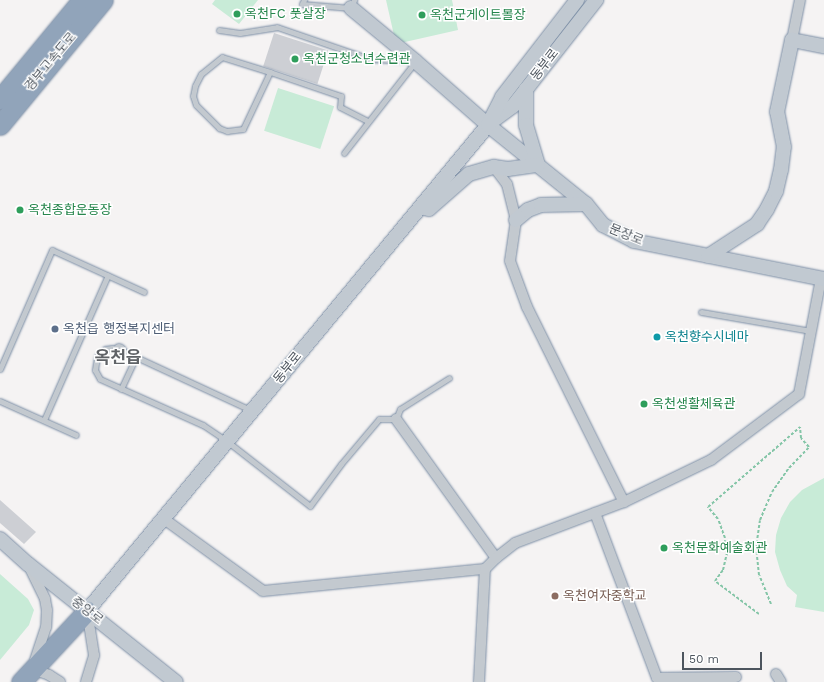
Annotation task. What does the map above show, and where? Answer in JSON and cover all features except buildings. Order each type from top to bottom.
[{"type":"highway","name":"경부고속도로","points":[[0,100],[82,0]]},
{"type":"highway","name":"경부고속도로","points":[[0,124],[103,0]]},
{"type":"highway","points":[[27,676],[87,611]]},
{"type":"street","name":"동부로","points":[[488,125],[502,97],[577,0]]},
{"type":"street","name":"동부로","points":[[87,611],[228,442],[488,125],[512,106],[596,0]]},
{"type":"street","points":[[708,256],[756,224],[776,191],[784,147],[777,112],[800,0]]},
{"type":"street","name":"문장로","points":[[353,4],[488,125],[586,204],[603,226],[634,241],[823,279]]},
{"type":"street","points":[[792,40],[824,46]]},
{"type":"street","points":[[420,207],[429,209],[469,174],[494,167],[508,169],[538,166],[526,125],[526,89]]},
{"type":"street","points":[[494,167],[507,184],[516,220],[510,261],[527,307],[624,502]]},
{"type":"street","points":[[516,220],[528,210],[541,205],[586,204]]},
{"type":"street","points":[[164,518],[263,590],[485,569],[515,543],[624,502],[711,460],[799,394],[823,279]]},
{"type":"street","points":[[396,419],[496,558]]},
{"type":"street","points":[[595,513],[657,680],[736,677]]},
{"type":"street","name":"중앙로","points":[[0,539],[28,564],[176,682]]},
{"type":"street","points":[[28,564],[45,599],[47,610],[46,628],[27,676],[49,675],[60,682]]},
{"type":"street","points":[[478,682],[485,569]]},
{"type":"street","points":[[86,682],[94,655],[87,611]]},
{"type":"lane","points":[[304,0],[302,4],[353,4]]},
{"type":"lane","points":[[219,30],[240,33],[277,27],[370,59],[415,61]]},
{"type":"lane","points":[[270,72],[244,129],[227,131],[219,128],[196,105],[193,96],[195,86],[201,74],[222,57],[270,72],[341,96],[340,107],[368,121]]},
{"type":"lane","points":[[344,152],[415,61]]},
{"type":"lane","points":[[0,369],[52,250],[144,292]]},
{"type":"lane","points":[[44,420],[108,275]]},
{"type":"lane","points":[[701,312],[811,331]]},
{"type":"lane","points":[[253,411],[120,350],[110,348],[101,352],[95,359],[94,367],[100,379],[189,418],[228,442],[310,506],[341,464],[379,420],[396,419],[400,409],[449,378]]},
{"type":"lane","points":[[121,389],[136,357]]},
{"type":"lane","points":[[0,401],[76,435]]},
{"type":"path","points":[[760,614],[715,581],[723,570],[727,553],[725,538],[718,519],[708,507],[800,427],[801,438],[809,447],[789,468],[772,492],[760,520],[756,548],[759,575],[771,604]]},
{"type":"green space","name":"옥천FC 풋살장","points":[[215,0],[258,0],[239,24],[212,4]]},
{"type":"green space","name":"옥천군게이트볼장","points":[[386,0],[452,0],[458,30],[396,44]]},
{"type":"green space","points":[[278,88],[334,106],[320,149],[264,131]]},
{"type":"green space","points":[[824,478],[824,612],[795,607],[797,595],[787,586],[780,570],[775,552],[776,535],[781,518],[790,502],[802,490]]},
{"type":"green space","points":[[0,574],[28,599],[34,610],[29,625],[0,660]]},
{"type":"place","name":"옥천FC 풋살장","points":[[237,14]]},
{"type":"place","name":"옥천군게이트볼장","points":[[422,15]]},
{"type":"place","name":"옥천군청소년수련관","points":[[295,59]]},
{"type":"place","name":"옥천종합운동장","points":[[20,210]]},
{"type":"place","name":"옥천읍 행정복지센터","points":[[55,329]]},
{"type":"place","name":"옥천향수시네마","points":[[657,337]]},
{"type":"place","name":"옥천생활체육관","points":[[644,404]]},
{"type":"place","name":"옥천문화예술회관","points":[[664,548]]},
{"type":"place","name":"옥천여자중학교","points":[[555,596]]},
{"type":"district","name":"옥천읍","points":[[118,358]]}]
